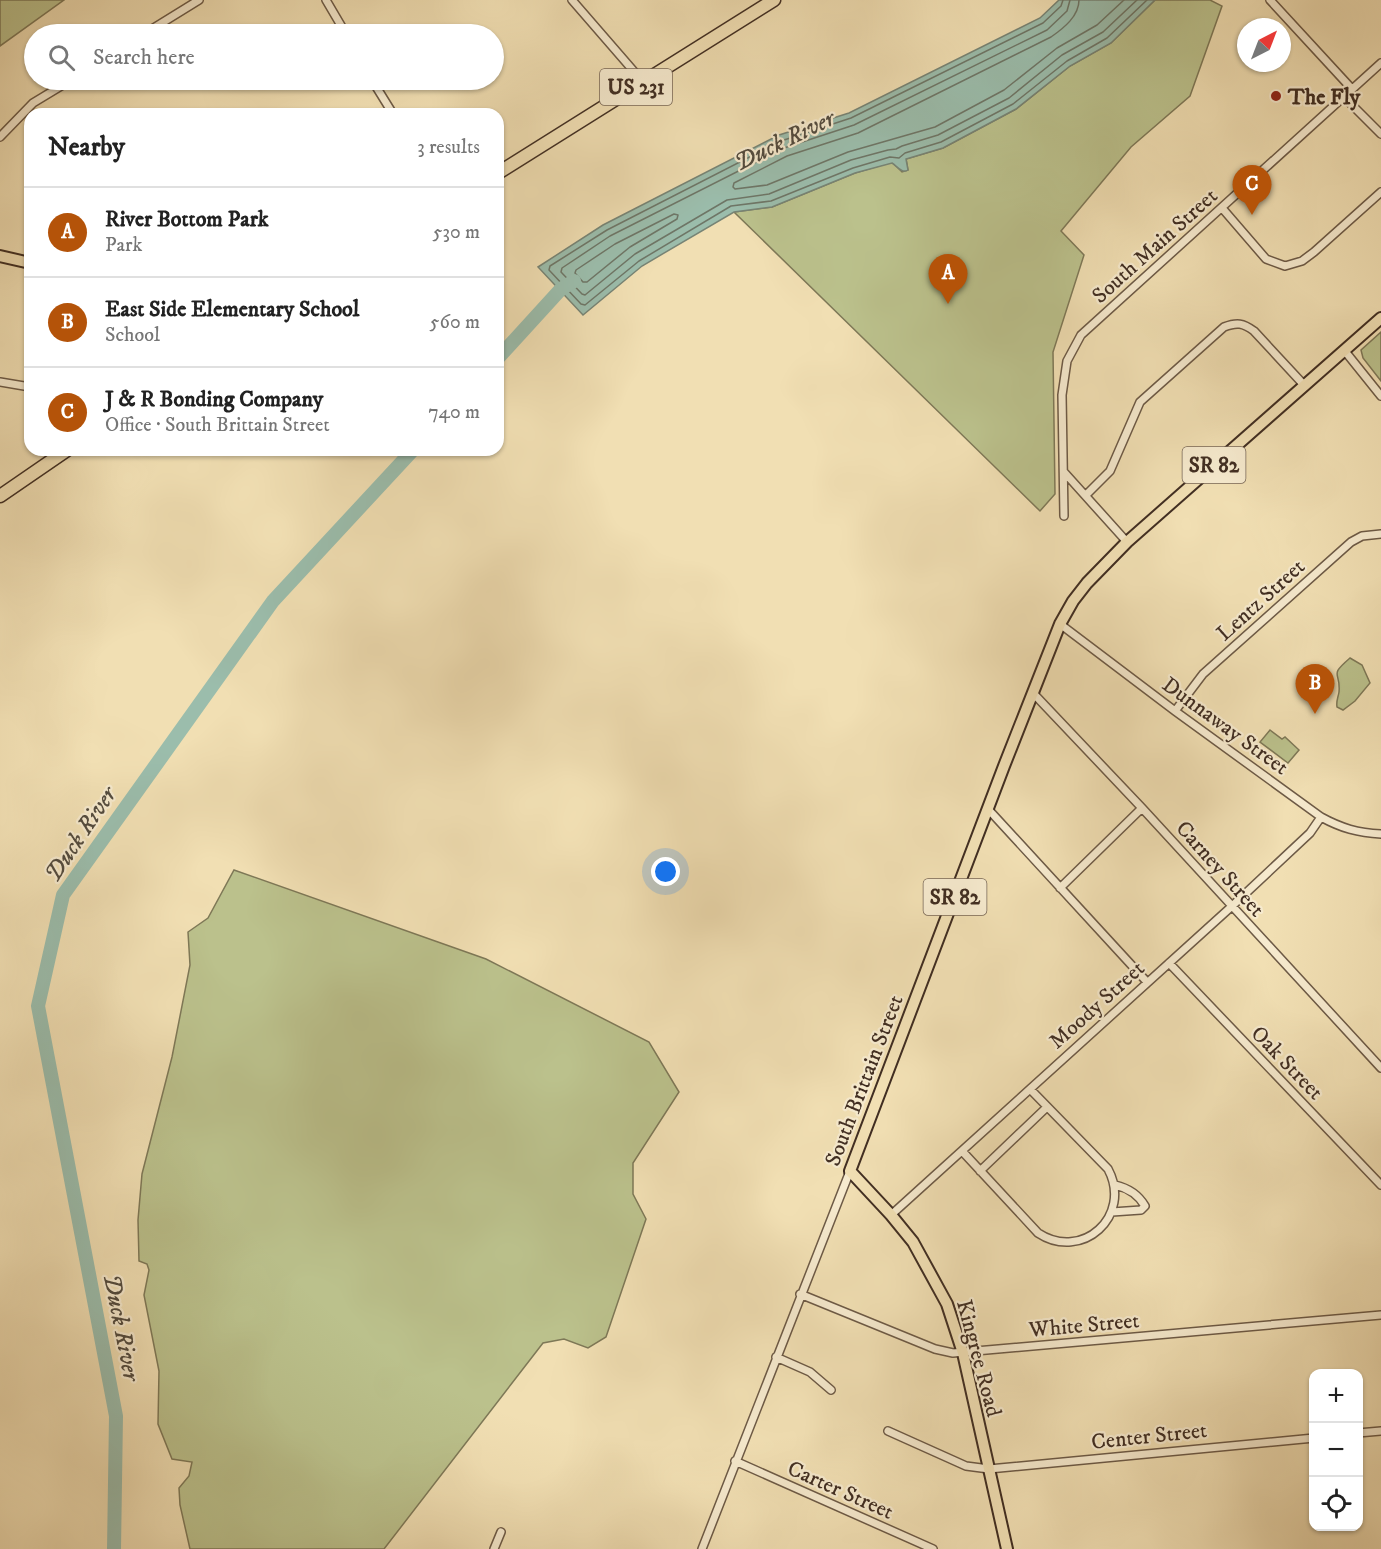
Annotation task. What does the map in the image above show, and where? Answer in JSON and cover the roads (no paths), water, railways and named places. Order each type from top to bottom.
[{"type":"highway","name":"US 231","points":[[504,169],[774,0]]},
{"type":"highway","points":[[0,496],[58,456]]},
{"type":"main road","points":[[0,256],[24,262]]},
{"type":"main road","name":"SR 82","points":[[1060,624],[1072,601],[1127,542],[1381,318]]},
{"type":"main road","name":"South Brittain Street","points":[[850,1171],[1060,624]]},
{"type":"main road","name":"Kingree Road","points":[[850,1171],[913,1242],[937,1284],[956,1328],[1007,1549]]},
{"type":"street","points":[[160,24],[200,0]]},
{"type":"street","points":[[326,0],[340,24]]},
{"type":"street","points":[[572,0],[644,82]]},
{"type":"street","points":[[1270,0],[1352,89]]},
{"type":"street","name":"South Main Street","points":[[1064,516],[1062,395],[1067,361],[1081,335],[1381,63]]},
{"type":"street","points":[[28,108],[54,90]]},
{"type":"street","points":[[378,90],[389,108]]},
{"type":"street","points":[[1344,97],[1381,134]]},
{"type":"street","points":[[0,137],[24,112]]},
{"type":"street","points":[[1222,208],[1266,259],[1285,266],[1302,261],[1314,252],[1381,192]]},
{"type":"street","points":[[1086,495],[1110,471],[1140,402],[1224,327],[1236,323],[1245,325],[1254,331],[1304,385]]},
{"type":"street","points":[[1344,350],[1381,396]]},
{"type":"street","points":[[0,382],[24,386]]},
{"type":"street","points":[[1064,472],[1127,542]]},
{"type":"street","name":"Lentz Street","points":[[1175,711],[1203,674],[1351,542],[1362,536],[1381,534]]},
{"type":"street","name":"Dunnaway Street","points":[[1060,624],[1321,817],[1341,828],[1381,834]]},
{"type":"street","name":"Carney Street","points":[[1033,693],[1381,1068]]},
{"type":"street","points":[[988,808],[1148,982]]},
{"type":"street","points":[[1060,888],[1142,808]]},
{"type":"street","name":"Moody Street","points":[[891,1215],[1231,907],[1310,833],[1321,817]]},
{"type":"street","name":"Oak Street","points":[[1169,963],[1381,1185]]},
{"type":"street","points":[[962,1151],[1038,1233],[1058,1242],[1079,1241],[1098,1230],[1112,1212],[1115,1185],[1108,1169],[1030,1089]]},
{"type":"street","points":[[980,1171],[1047,1107]]},
{"type":"street","name":"South Brittain Street","points":[[702,1549],[850,1171]]},
{"type":"street","points":[[1112,1212],[1141,1210],[1145,1206],[1127,1187],[1115,1185]]},
{"type":"street","name":"White Street","points":[[800,1294],[935,1349],[953,1353],[1381,1315]]},
{"type":"street","points":[[776,1357],[810,1372],[831,1390]]},
{"type":"street","name":"Center Street","points":[[888,1431],[966,1466],[988,1469],[1309,1438]]},
{"type":"street","points":[[1363,1433],[1381,1431]]},
{"type":"street","name":"Carter Street","points":[[735,1461],[933,1549]]},
{"type":"street","points":[[494,1549],[501,1532]]},
{"type":"water","points":[[1059,0],[1155,0],[1111,43],[1070,66],[1016,109],[943,148],[906,159],[908,170],[902,170],[892,163],[855,173],[772,207],[734,212],[642,266],[583,315],[538,267],[603,225],[779,135],[849,113],[1040,18]]},
{"type":"waterway","name":"Duck River","points":[[504,351],[561,289],[574,281]]},
{"type":"waterway","name":"Duck River","points":[[114,1549],[116,1416],[38,1006],[63,895],[273,601],[407,456]]},
{"type":"place","name":"The Fly","points":[[1276,96]]},
{"type":"place","name":"J & R Bonding Company","points":[[1252,215]]},
{"type":"place","name":"River Bottom Park","points":[[948,304]]},
{"type":"place","name":"East Side Elementary School","points":[[1315,714]]}]
